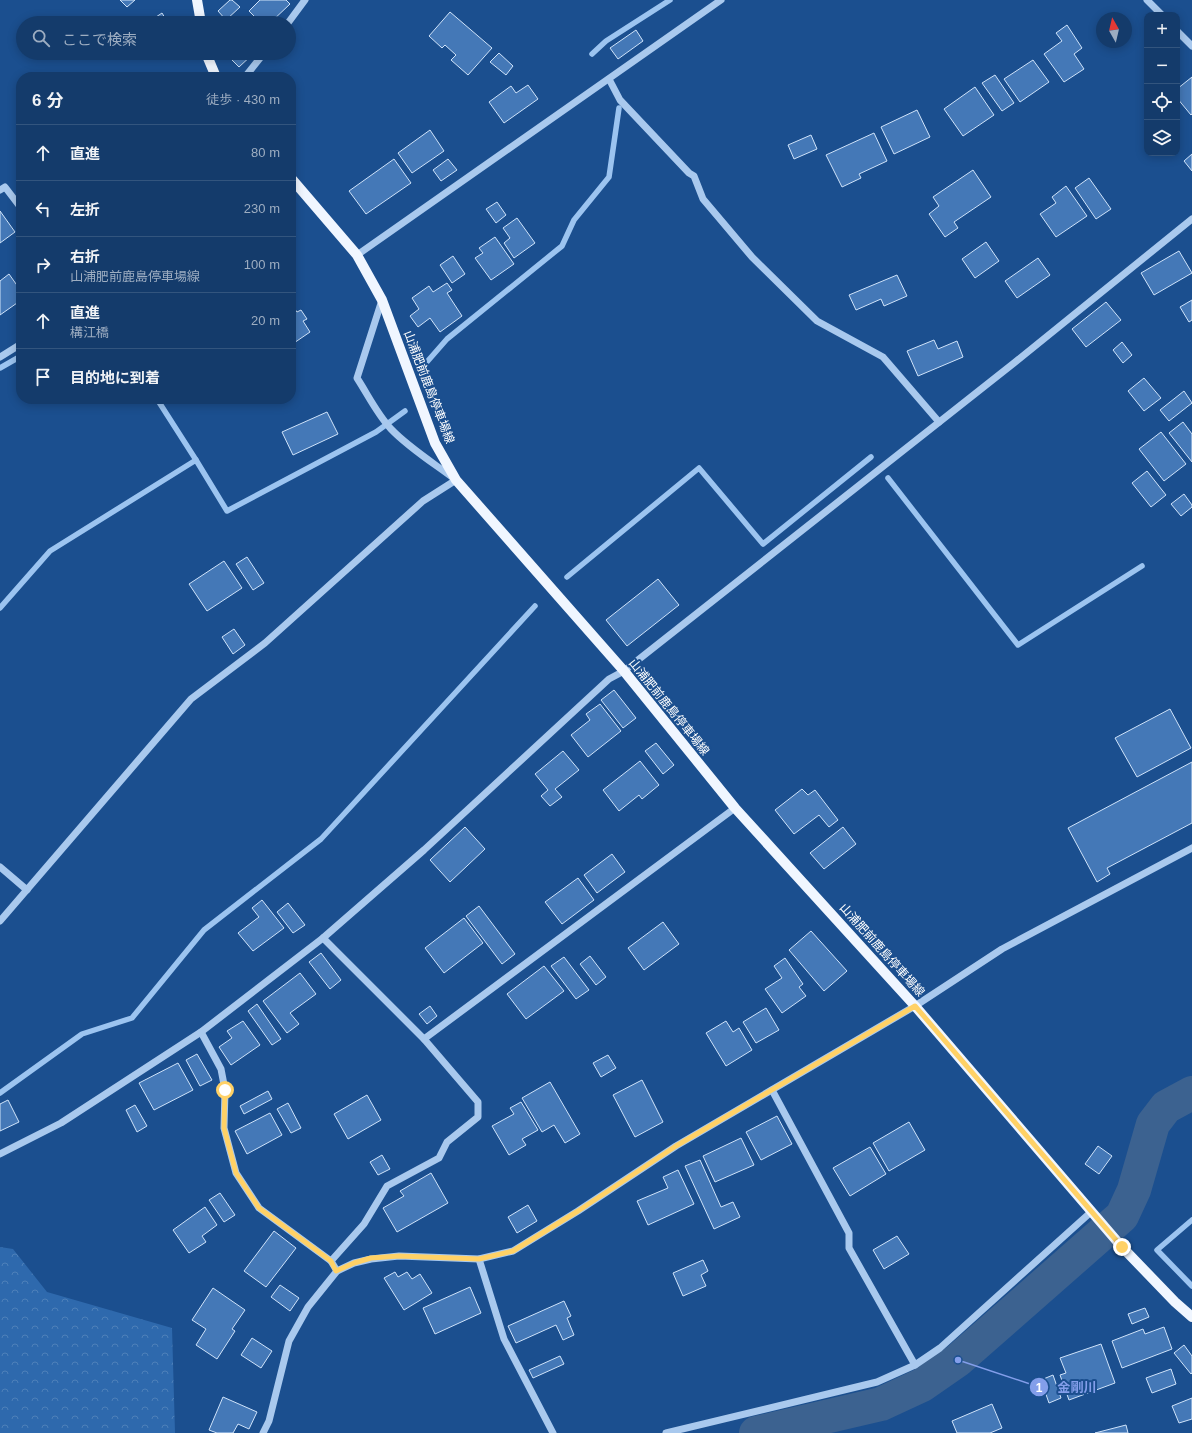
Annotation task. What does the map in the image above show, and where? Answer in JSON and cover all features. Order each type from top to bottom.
[{"type":"main road","points":[[197,0],[200,16]]},
{"type":"main road","points":[[210,60],[214,72]]},
{"type":"main road","name":"山浦肥前鹿島停車場線","points":[[296,184],[356,255],[382,300],[435,443],[456,480],[624,671],[735,808],[915,1006],[1122,1247],[1175,1302],[1192,1317]]},
{"type":"street","points":[[293,16],[305,0]]},
{"type":"street","points":[[356,255],[721,0]]},
{"type":"street","points":[[1147,0],[1159,12]]},
{"type":"street","points":[[1180,34],[1192,46]]},
{"type":"street","points":[[249,72],[258,60]]},
{"type":"street","points":[[609,79],[620,100],[688,173],[694,176],[703,199],[752,257],[817,321],[883,357],[939,422]]},
{"type":"street","points":[[0,190],[5,187],[16,201]]},
{"type":"street","points":[[0,1154],[61,1123],[201,1032],[324,938],[424,850],[609,679],[624,671],[939,422],[1192,219]]},
{"type":"street","points":[[0,921],[191,699],[265,643],[423,501],[456,480],[391,430],[383,420],[357,378],[382,300]]},
{"type":"street","points":[[0,357],[16,347]]},
{"type":"street","points":[[424,1039],[735,808]]},
{"type":"street","points":[[263,1433],[269,1421],[289,1341],[308,1307],[336,1271],[354,1263],[371,1258],[399,1256],[479,1259],[513,1251],[578,1211],[676,1146],[915,1006],[1002,949],[1192,848]]},
{"type":"street","points":[[0,867],[27,890]]},
{"type":"street","points":[[324,938],[424,1039],[478,1102],[478,1118],[447,1142],[439,1158],[387,1186],[364,1224],[331,1261]]},
{"type":"street","points":[[201,1032],[221,1069],[225,1090],[224,1128],[236,1173],[259,1208],[331,1261],[336,1271]]},
{"type":"street","points":[[772,1090],[849,1233],[849,1248],[915,1365]]},
{"type":"street","points":[[666,1433],[877,1382],[915,1365],[940,1348],[1091,1212]]},
{"type":"street","points":[[479,1259],[504,1339],[553,1433]]},
{"type":"green space","points":[[0,1247],[13,1249],[47,1292],[172,1328],[175,1433],[0,1433]]},
{"type":"building","points":[[120,0],[135,0],[127,7]]},
{"type":"building","points":[[230,0],[240,7],[230,16],[222,16],[218,11]]},
{"type":"building","points":[[260,0],[286,0],[290,4],[277,16],[254,16],[249,11]]},
{"type":"building","points":[[450,12],[492,48],[468,75],[451,60],[456,55],[445,45],[442,48],[429,36]]},
{"type":"building","points":[[1067,25],[1082,48],[1074,54],[1084,69],[1064,82],[1044,54],[1062,41],[1056,33]]},
{"type":"building","points":[[636,30],[643,41],[618,59],[610,48]]},
{"type":"building","points":[[499,53],[513,66],[506,75],[490,62]]},
{"type":"building","points":[[232,60],[247,60],[239,67]]},
{"type":"building","points":[[1033,60],[1049,82],[1020,102],[1004,79]]},
{"type":"building","points":[[995,75],[1014,103],[1002,111],[982,83]]},
{"type":"building","points":[[1192,77],[1191,115],[1180,102],[1180,87]]},
{"type":"building","points":[[528,85],[538,99],[504,123],[489,102],[511,86],[516,93]]},
{"type":"building","points":[[975,87],[994,115],[963,136],[944,109]]},
{"type":"building","points":[[917,110],[930,137],[894,154],[881,127]]},
{"type":"building","points":[[430,130],[444,151],[412,173],[398,153]]},
{"type":"building","points":[[874,133],[887,161],[859,174],[861,178],[842,187],[826,155]]},
{"type":"building","points":[[811,135],[817,149],[794,159],[788,145]]},
{"type":"building","points":[[1192,154],[1192,171],[1184,161]]},
{"type":"building","points":[[394,159],[411,183],[366,214],[349,191]]},
{"type":"building","points":[[448,159],[457,170],[441,181],[433,170]]},
{"type":"building","points":[[973,170],[991,197],[954,222],[958,228],[945,237],[929,214],[939,206],[933,197]]},
{"type":"building","points":[[1089,178],[1111,209],[1096,219],[1075,188]]},
{"type":"building","points":[[1066,186],[1087,216],[1056,237],[1040,214],[1056,203],[1052,197]]},
{"type":"building","points":[[497,202],[506,215],[496,223],[486,209]]},
{"type":"building","points":[[0,211],[15,232],[0,243]]},
{"type":"building","points":[[517,218],[535,243],[514,258],[504,243],[510,238],[503,228]]},
{"type":"building","points":[[495,237],[514,264],[491,280],[475,258],[483,253],[479,248]]},
{"type":"building","points":[[986,242],[999,261],[975,278],[962,259]]},
{"type":"building","points":[[1179,251],[1192,273],[1154,295],[1141,273]]},
{"type":"building","points":[[453,256],[465,274],[452,283],[440,265]]},
{"type":"building","points":[[1038,258],[1050,275],[1017,298],[1005,281]]},
{"type":"building","points":[[9,274],[16,284],[16,304],[0,315],[0,281]]},
{"type":"building","points":[[897,275],[907,296],[884,306],[881,299],[856,310],[849,295]]},
{"type":"building","points":[[447,283],[452,290],[447,293],[462,316],[440,332],[430,318],[418,327],[410,316],[419,309],[412,298],[429,286],[433,292]]},
{"type":"building","points":[[1192,300],[1192,320],[1189,322],[1180,307]]},
{"type":"building","points":[[1106,302],[1121,320],[1086,347],[1072,329]]},
{"type":"building","points":[[301,310],[307,319],[303,321],[310,332],[296,342],[296,311],[297,312]]},
{"type":"building","points":[[934,340],[938,349],[957,341],[963,357],[918,376],[907,351]]},
{"type":"building","points":[[1122,342],[1132,355],[1123,363],[1113,350]]},
{"type":"building","points":[[1144,378],[1161,398],[1144,411],[1128,391]]},
{"type":"building","points":[[1184,391],[1192,403],[1169,421],[1160,410]]},
{"type":"building","points":[[327,412],[338,434],[293,455],[282,432]]},
{"type":"building","points":[[1183,422],[1192,434],[1192,462],[1169,433]]},
{"type":"building","points":[[1161,432],[1186,464],[1164,481],[1139,449]]},
{"type":"building","points":[[1147,471],[1166,495],[1151,507],[1132,483]]},
{"type":"building","points":[[1184,494],[1192,507],[1181,516],[1171,504]]},
{"type":"building","points":[[247,557],[264,583],[253,590],[236,564]]},
{"type":"building","points":[[224,561],[242,588],[207,611],[189,584]]},
{"type":"building","points":[[658,579],[679,605],[627,646],[606,620]]},
{"type":"building","points":[[234,629],[245,645],[233,654],[222,637]]},
{"type":"building","points":[[614,690],[636,718],[623,728],[601,700]]},
{"type":"building","points":[[600,704],[621,731],[588,757],[571,735],[590,720],[586,714]]},
{"type":"building","points":[[1170,709],[1191,748],[1137,777],[1115,738]]},
{"type":"building","points":[[656,743],[674,765],[663,774],[645,751]]},
{"type":"building","points":[[563,751],[579,770],[555,789],[562,797],[550,806],[541,796],[548,790],[535,774]]},
{"type":"building","points":[[640,761],[659,785],[642,799],[639,795],[619,811],[603,790]]},
{"type":"building","points":[[1192,762],[1192,823],[1107,868],[1110,874],[1097,882],[1068,828]]},
{"type":"building","points":[[802,789],[808,795],[815,790],[838,820],[829,827],[819,815],[794,834],[775,810]]},
{"type":"building","points":[[465,827],[485,849],[450,882],[430,860]]},
{"type":"building","points":[[843,827],[856,844],[824,869],[810,853]]},
{"type":"building","points":[[612,854],[625,872],[597,893],[584,875]]},
{"type":"building","points":[[578,878],[594,900],[562,924],[545,902]]},
{"type":"building","points":[[262,900],[284,928],[253,951],[238,933],[259,917],[252,908]]},
{"type":"building","points":[[288,903],[305,925],[293,933],[277,912]]},
{"type":"building","points":[[479,906],[515,954],[502,964],[466,916]]},
{"type":"building","points":[[464,918],[483,943],[444,973],[425,948]]},
{"type":"building","points":[[663,922],[679,944],[644,970],[628,948]]},
{"type":"building","points":[[811,931],[847,971],[824,991],[789,950]]},
{"type":"building","points":[[321,953],[341,980],[330,989],[309,962]]},
{"type":"building","points":[[590,956],[606,977],[596,985],[580,964]]},
{"type":"building","points":[[564,957],[589,990],[576,999],[551,966]]},
{"type":"building","points":[[785,958],[803,984],[799,987],[806,996],[782,1013],[765,989],[782,978],[774,966]]},
{"type":"building","points":[[544,966],[564,991],[526,1019],[507,994]]},
{"type":"building","points":[[300,973],[316,994],[290,1013],[299,1024],[287,1033],[263,1001]]},
{"type":"building","points":[[257,1004],[281,1039],[272,1045],[248,1011]]},
{"type":"building","points":[[430,1006],[437,1016],[427,1024],[419,1014]]},
{"type":"building","points":[[766,1008],[779,1030],[756,1043],[743,1022]]},
{"type":"building","points":[[243,1021],[260,1045],[231,1065],[219,1047],[232,1038],[227,1031]]},
{"type":"building","points":[[726,1021],[733,1032],[739,1028],[752,1050],[726,1066],[706,1033]]},
{"type":"building","points":[[197,1054],[212,1080],[200,1086],[186,1060]]},
{"type":"building","points":[[608,1055],[616,1068],[601,1077],[593,1063]]},
{"type":"building","points":[[178,1063],[193,1090],[154,1110],[139,1083]]},
{"type":"building","points":[[642,1080],[663,1122],[635,1137],[613,1095]]},
{"type":"building","points":[[550,1082],[580,1134],[565,1143],[554,1125],[542,1132],[522,1098]]},
{"type":"building","points":[[268,1091],[272,1099],[244,1114],[240,1106]]},
{"type":"building","points":[[367,1095],[381,1120],[348,1139],[334,1114]]},
{"type":"building","points":[[8,1100],[19,1122],[0,1131],[0,1104]]},
{"type":"building","points":[[521,1102],[538,1130],[522,1139],[526,1145],[509,1155],[492,1126],[514,1114],[510,1108]]},
{"type":"building","points":[[288,1103],[301,1128],[291,1133],[277,1109]]},
{"type":"building","points":[[135,1105],[147,1126],[137,1132],[126,1110]]},
{"type":"building","points":[[270,1113],[282,1135],[247,1154],[235,1131]]},
{"type":"building","points":[[777,1116],[792,1144],[761,1160],[746,1132]]},
{"type":"building","points":[[909,1122],[925,1150],[889,1171],[873,1143]]},
{"type":"building","points":[[741,1138],[754,1165],[715,1182],[703,1156]]},
{"type":"building","points":[[1098,1146],[1112,1156],[1099,1174],[1085,1164]]},
{"type":"building","points":[[870,1147],[886,1174],[850,1196],[833,1168]]},
{"type":"building","points":[[382,1155],[390,1169],[378,1175],[370,1162]]},
{"type":"building","points":[[700,1160],[721,1207],[733,1202],[740,1217],[714,1229],[685,1166]]},
{"type":"building","points":[[678,1170],[694,1204],[648,1225],[637,1201],[668,1188],[663,1177]]},
{"type":"building","points":[[431,1173],[448,1203],[397,1232],[383,1208],[404,1196],[400,1191]]},
{"type":"building","points":[[220,1193],[235,1215],[224,1222],[209,1200]]},
{"type":"building","points":[[528,1205],[537,1221],[517,1233],[508,1217]]},
{"type":"building","points":[[205,1207],[217,1225],[202,1236],[206,1242],[189,1253],[173,1230]]},
{"type":"building","points":[[274,1231],[296,1248],[266,1287],[244,1271]]},
{"type":"building","points":[[897,1236],[909,1254],[884,1269],[873,1250]]},
{"type":"building","points":[[703,1260],[708,1271],[701,1275],[706,1286],[683,1296],[673,1273]]},
{"type":"building","points":[[395,1272],[398,1277],[407,1272],[412,1279],[420,1274],[432,1293],[404,1310],[384,1278]]},
{"type":"building","points":[[280,1285],[299,1298],[290,1311],[271,1297]]},
{"type":"building","points":[[470,1287],[481,1313],[435,1334],[423,1308]]},
{"type":"building","points":[[213,1288],[245,1310],[232,1329],[235,1331],[217,1359],[196,1345],[206,1329],[192,1320]]},
{"type":"building","points":[[564,1301],[571,1316],[567,1318],[574,1335],[563,1340],[556,1325],[516,1343],[508,1326]]},
{"type":"building","points":[[1145,1308],[1149,1317],[1132,1324],[1128,1314]]},
{"type":"building","points":[[1164,1327],[1172,1349],[1122,1368],[1112,1341],[1143,1329],[1145,1334]]},
{"type":"building","points":[[252,1338],[272,1351],[261,1368],[241,1355]]},
{"type":"building","points":[[1101,1344],[1115,1383],[1069,1400],[1060,1375],[1066,1373],[1060,1358]]},
{"type":"building","points":[[1184,1345],[1192,1356],[1191,1374],[1174,1353]]},
{"type":"building","points":[[560,1356],[564,1364],[533,1378],[529,1370]]},
{"type":"building","points":[[1171,1369],[1176,1384],[1152,1393],[1146,1378]]},
{"type":"building","points":[[1053,1375],[1061,1398],[1049,1403],[1041,1380]]},
{"type":"building","points":[[223,1397],[257,1412],[249,1429],[238,1424],[233,1433],[217,1433],[209,1430]]},
{"type":"building","points":[[1192,1398],[1192,1419],[1179,1423],[1172,1406]]},
{"type":"building","points":[[992,1404],[1002,1428],[990,1433],[957,1433],[952,1421]]},
{"type":"building","points":[[1126,1425],[1128,1433],[1095,1433]]},
{"type":"waterway","points":[[592,54],[606,41],[670,0]]},
{"type":"waterway","points":[[426,363],[447,339],[562,246],[574,220],[609,177],[619,108]]},
{"type":"waterway","points":[[0,368],[16,359]]},
{"type":"waterway","points":[[160,404],[196,460]]},
{"type":"waterway","points":[[0,608],[50,551],[196,460],[227,511],[376,432],[405,411]]},
{"type":"waterway","points":[[567,577],[699,468],[763,544],[871,457]]},
{"type":"waterway","points":[[888,478],[1018,645],[1142,566]]},
{"type":"waterway","points":[[0,1093],[82,1034],[132,1018],[204,930],[321,839],[535,606]]},
{"type":"waterway","points":[[756,1433],[881,1404],[922,1385],[958,1360],[1122,1216],[1134,1190],[1153,1124],[1166,1107],[1192,1093]]},
{"type":"waterway","points":[[1192,1220],[1157,1250],[1192,1286]]},
{"type":"place","name":"金剛川","points":[[958,1360]]},
{"type":"route","points":[[225,1090],[224,1128],[236,1173],[259,1208],[331,1261],[336,1271],[354,1263],[371,1258],[399,1256],[479,1259],[513,1251],[578,1211],[676,1146],[915,1006],[1122,1247]]}]
